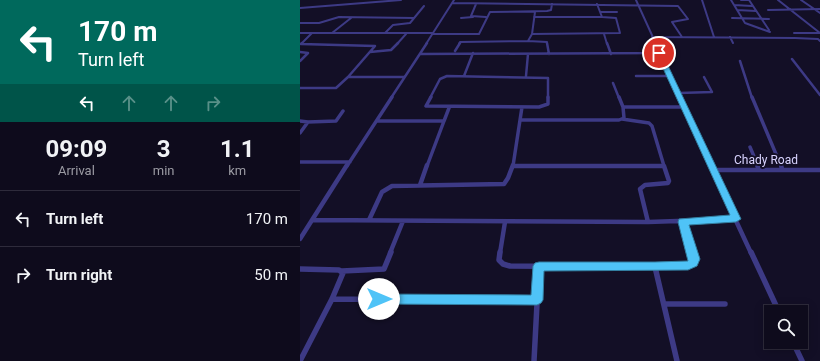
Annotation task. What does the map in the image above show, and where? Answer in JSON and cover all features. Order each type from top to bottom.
[{"type":"street","points":[[359,3],[362,0]]},
{"type":"street","points":[[300,8],[400,0]]},
{"type":"street","points":[[613,0],[615,4]]},
{"type":"street","points":[[636,0],[659,53],[679,93],[683,107],[776,305]]},
{"type":"street","points":[[702,0],[714,37]]},
{"type":"street","points":[[731,0],[745,23],[769,31],[763,19],[749,0],[741,0]]},
{"type":"street","points":[[778,0],[820,33]]},
{"type":"street","points":[[801,0],[820,13]]},
{"type":"street","points":[[300,239],[453,2],[476,4],[638,4],[680,6]]},
{"type":"street","points":[[678,2],[688,20],[672,22],[682,37]]},
{"type":"street","points":[[474,17],[471,16],[476,4]]},
{"type":"street","points":[[476,41],[486,17],[491,12],[549,11],[552,4]]},
{"type":"street","points":[[596,4],[602,17]]},
{"type":"street","points":[[734,5],[752,6]]},
{"type":"street","points":[[385,33],[393,25],[410,23],[420,14],[424,6]]},
{"type":"street","points":[[768,10],[820,9]]},
{"type":"street","points":[[737,10],[756,11]]},
{"type":"street","points":[[528,41],[532,34],[535,12]]},
{"type":"street","points":[[600,12],[617,12]]},
{"type":"street","points":[[461,18],[486,17]]},
{"type":"street","points":[[532,34],[620,33],[616,18],[534,17]]},
{"type":"street","points":[[300,23],[319,23],[333,18],[414,18]]},
{"type":"street","points":[[332,33],[351,18]]},
{"type":"street","points":[[732,18],[769,19]]},
{"type":"street","points":[[300,44],[312,33]]},
{"type":"street","points":[[794,33],[820,33]]},
{"type":"street","points":[[300,34],[479,34]]},
{"type":"street","points":[[370,52],[391,50],[406,34]]},
{"type":"street","points":[[604,34],[611,54]]},
{"type":"street","points":[[652,37],[818,38],[820,42]]},
{"type":"street","points":[[730,37],[733,43]]},
{"type":"street","points":[[455,51],[460,42],[528,41],[547,42],[548,54]]},
{"type":"street","points":[[300,44],[373,45],[375,47],[336,88],[300,88]]},
{"type":"street","points":[[300,52],[308,53],[300,61]]},
{"type":"street","points":[[464,76],[473,53]]},
{"type":"street","points":[[420,54],[659,53]]},
{"type":"street","points":[[526,76],[528,54]]},
{"type":"street","points":[[792,59],[820,95]]},
{"type":"street","points":[[740,61],[752,97],[782,169]]},
{"type":"street","points":[[348,77],[404,76]]},
{"type":"street","points":[[447,76],[526,76],[548,78],[548,104],[543,107],[449,108],[425,105],[440,79],[447,76]]},
{"type":"street","points":[[636,76],[670,76]]},
{"type":"street","points":[[679,93],[712,92],[704,77]]},
{"type":"street","points":[[613,83],[622,107],[624,118],[622,119]]},
{"type":"street","points":[[369,220],[382,192],[386,189],[399,185],[499,185],[507,181],[513,166],[522,107]]},
{"type":"street","points":[[622,107],[683,107]]},
{"type":"street","points":[[420,185],[449,108]]},
{"type":"street","points":[[300,121],[336,121],[344,111]]},
{"type":"street","points":[[520,120],[622,119],[649,123],[652,126],[664,166],[666,168],[668,183],[645,186],[640,189],[648,222]]},
{"type":"street","points":[[377,120],[444,121]]},
{"type":"street","points":[[300,132],[308,122]]},
{"type":"street","points":[[750,147],[759,170]]},
{"type":"street","points":[[300,162],[350,162]]},
{"type":"street","points":[[513,166],[664,166]]},
{"type":"street","name":"Chady Road","points":[[713,170],[820,170]]},
{"type":"street","points":[[313,220],[683,222],[736,219]]},
{"type":"street","points":[[300,269],[342,271],[384,269],[403,221]]},
{"type":"street","points":[[505,222],[500,260],[502,264],[510,266],[655,267],[688,266],[693,263],[694,259],[683,222]]},
{"type":"street","points":[[534,361],[539,266]]},
{"type":"street","points":[[655,267],[677,361]]},
{"type":"street","points":[[300,361],[332,299],[343,273],[342,271]]},
{"type":"street","points":[[332,299],[537,300]]},
{"type":"street","points":[[664,304],[725,304]]},
{"type":"street","points":[[796,349],[802,361]]},
{"type":"route","points":[[379,299],[537,300],[539,266],[655,267],[688,266],[693,263],[694,259],[683,222],[736,219],[683,107],[679,93],[659,53]]}]
